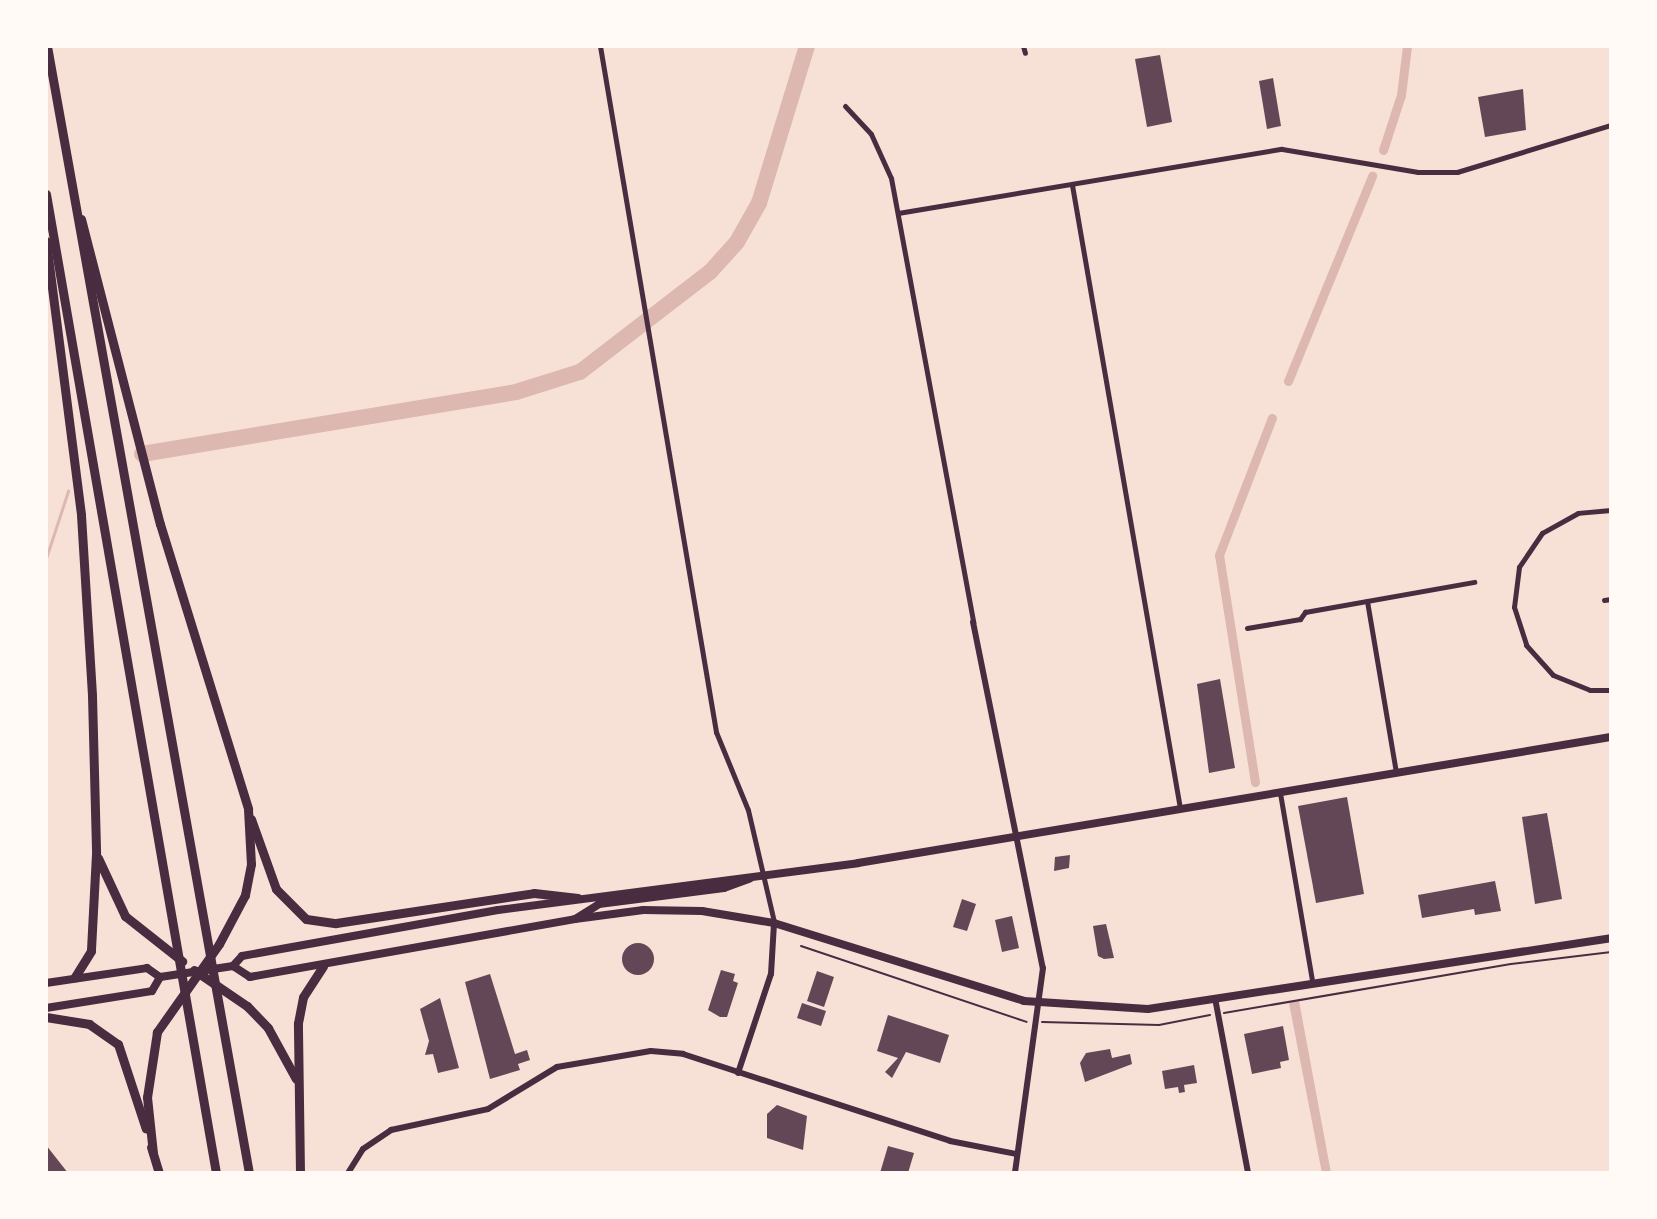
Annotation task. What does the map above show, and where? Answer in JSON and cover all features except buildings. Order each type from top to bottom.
[{"type":"highway","points":[[47,46],[249,1173]]},
{"type":"highway","points":[[46,194],[216,1173]]},
{"type":"highway","points":[[74,201],[89,239],[160,524],[248,809],[276,889],[306,919],[336,923],[534,893],[578,898]]},
{"type":"highway","points":[[46,241],[81,515],[96,854],[91,951],[75,977]]},
{"type":"highway","points":[[153,1153],[147,1097],[157,1032],[234,919],[251,864],[248,809]]},
{"type":"highway","points":[[96,854],[125,916],[146,935],[247,1006],[268,1028],[296,1079]]},
{"type":"highway","points":[[300,1173],[296,1079],[303,997],[323,966]]},
{"type":"highway","points":[[46,1017],[89,1024],[118,1044],[159,1173]]},
{"type":"main road","points":[[46,983],[147,968],[160,977],[233,966],[242,956],[578,898],[1016,836],[1611,737]]},
{"type":"main road","points":[[575,919],[599,904],[724,888],[765,873]]},
{"type":"main road","points":[[233,966],[250,977],[395,954],[575,919],[643,910],[702,911],[774,923],[978,989],[1041,1004],[1148,1009],[1312,981],[1611,938]]},
{"type":"main road","points":[[46,1008],[152,991],[160,977]]},
{"type":"street","points":[[600,46],[716,732],[748,810],[765,873],[774,923],[771,974],[738,1073]]},
{"type":"street","points":[[845,106],[880,149],[898,213],[973,622],[1043,968],[1041,1004],[1015,1173]]},
{"type":"street","points":[[898,213],[1282,149],[1418,172],[1457,172],[1611,125]]},
{"type":"street","points":[[1072,185],[1180,808]]},
{"type":"street","points":[[1611,510],[1578,513],[1542,533],[1519,567],[1514,607],[1526,645],[1545,668],[1570,684],[1611,690]]},
{"type":"street","points":[[1247,628],[1367,601],[1474,582]]},
{"type":"street","points":[[1367,601],[1396,772]]},
{"type":"street","points":[[1279,791],[1312,981]]},
{"type":"street","points":[[1215,998],[1248,1173]]},
{"type":"street","points":[[348,1173],[363,1149],[380,1135],[488,1109],[537,1077],[569,1064],[668,1052],[950,1141],[1016,1154]]},
{"type":"path","points":[[801,946],[1029,1022]]},
{"type":"path","points":[[1227,1012],[1511,964],[1611,952]]},
{"type":"path","points":[[1054,1023],[1159,1025],[1203,1016]]},
{"type":"shaded area","points":[[1299,1001],[1331,1173],[1322,1173],[1289,1003]]},
{"type":"waterway","points":[[142,454],[516,392],[580,372],[710,272],[737,242],[759,203],[807,46]]},
{"type":"waterway","points":[[1383,150],[1401,95],[1407,46]]},
{"type":"waterway","points":[[1288,381],[1372,176]]},
{"type":"waterway","points":[[1255,782],[1219,555],[1272,418]]},
{"type":"waterway","points":[[46,558],[68,491]]}]
